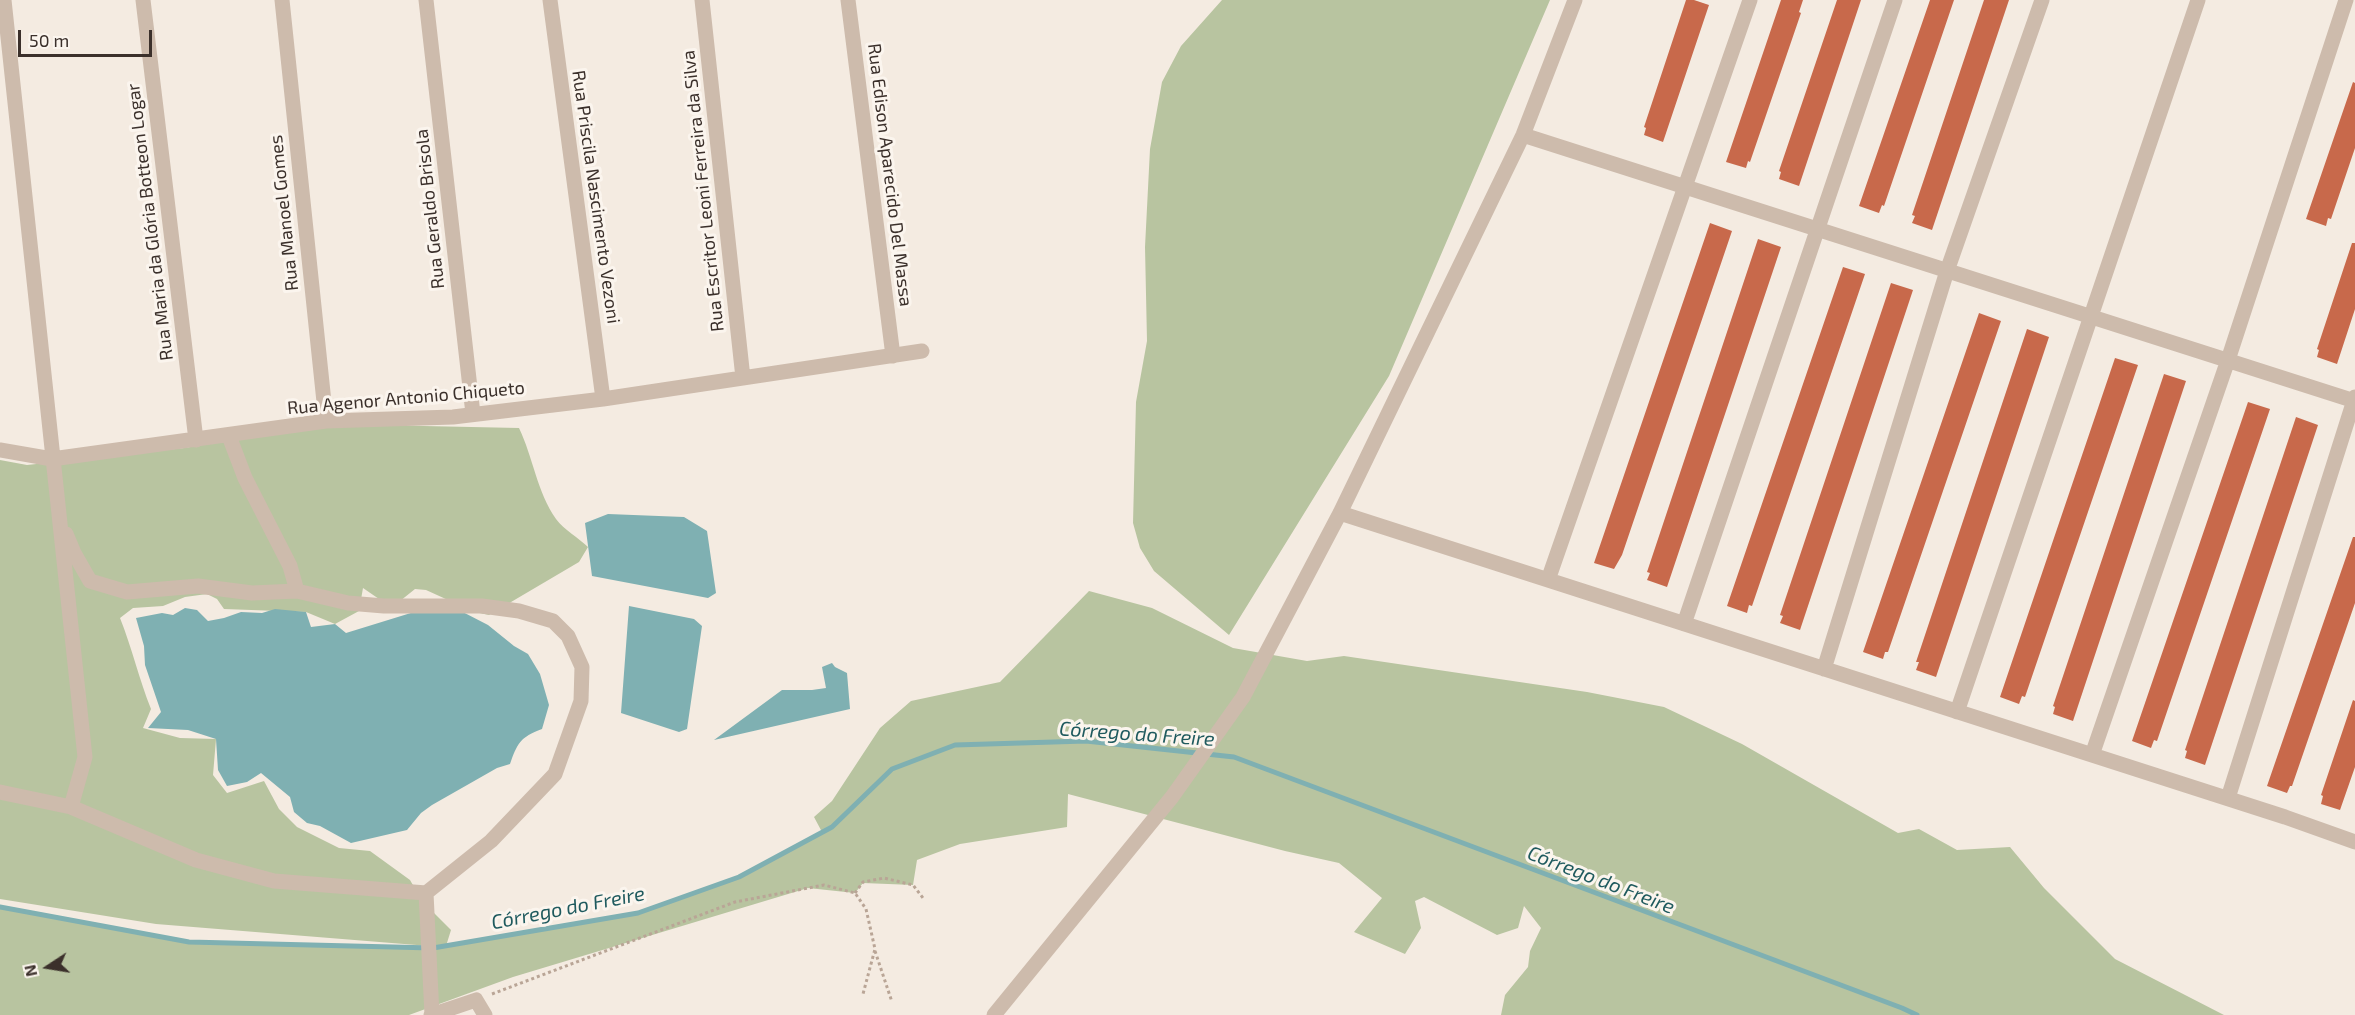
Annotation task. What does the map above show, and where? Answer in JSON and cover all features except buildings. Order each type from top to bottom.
[{"type":"street","points":[[4,0],[85,757],[71,807]]},
{"type":"street","name":"Rua Maria da Glória Botteon Logar","points":[[143,0],[196,440]]},
{"type":"street","name":"Rua Manoel Gomes","points":[[282,0],[326,421]]},
{"type":"street","name":"Rua Geraldo Brisola","points":[[426,0],[473,414]]},
{"type":"street","name":"Rua Priscila Nascimento Vezoni","points":[[550,0],[603,399]]},
{"type":"street","name":"Rua Escritor Leoni Ferreira da Silva","points":[[702,0],[743,378]]},
{"type":"street","name":"Rua Edison Aparecido Del Massa","points":[[848,0],[893,356]]},
{"type":"street","points":[[994,1015],[1172,797],[1243,697],[1340,513],[1523,135],[1575,0]]},
{"type":"street","points":[[1548,580],[1750,0]]},
{"type":"street","points":[[1683,624],[1895,0]]},
{"type":"street","points":[[1824,669],[1947,271],[2042,0]]},
{"type":"street","points":[[1958,712],[2198,0]]},
{"type":"street","points":[[2092,755],[2228,360],[2346,0]]},
{"type":"street","points":[[1523,135],[2355,399],[2228,798]]},
{"type":"street","name":"Rua Agenor Antonio Chiqueto","points":[[0,450],[52,459],[326,421],[453,417],[603,399],[922,351]]},
{"type":"street","points":[[229,435],[245,478],[290,566],[297,591]]},
{"type":"street","points":[[1340,513],[2228,798],[2355,842]]},
{"type":"street","points":[[0,792],[71,807],[196,860],[274,881],[426,893],[491,841],[555,774],[580,701],[582,667],[568,636],[553,621],[519,611],[482,606],[384,606],[348,603],[297,591],[252,592],[198,586],[127,592],[90,581],[74,554],[60,519]]},
{"type":"street","points":[[426,893],[431,1015],[476,1000],[485,1015]]},
{"type":"path","points":[[855,893],[863,882],[884,878],[913,885],[923,898]]},
{"type":"path","points":[[476,1000],[735,902],[824,885],[855,893],[866,909],[875,949],[892,1002]]},
{"type":"path","points":[[863,994],[875,949]]},
{"type":"green space","points":[[1222,0],[1550,0],[1389,376],[1229,635],[1154,571],[1140,548],[1133,523],[1136,402],[1147,341],[1145,247],[1150,149],[1162,82],[1181,46]]},
{"type":"green space","points":[[328,424],[519,428],[550,509],[559,523],[588,547],[579,562],[489,615],[455,608],[448,600],[426,590],[415,589],[400,601],[379,599],[363,588],[359,611],[335,624],[306,612],[224,609],[217,599],[207,594],[185,597],[163,606],[133,608],[120,618],[151,709],[143,728],[180,738],[216,739],[213,775],[227,793],[264,781],[279,809],[297,827],[339,848],[370,851],[410,880],[422,901],[451,930],[446,946],[638,913],[739,877],[822,832],[814,817],[832,801],[880,728],[911,701],[1000,682],[1089,591],[1152,608],[1233,648],[1307,661],[1344,656],[1587,692],[1664,707],[1742,744],[1898,833],[1919,829],[1957,850],[2010,847],[2044,888],[2115,959],[2224,1015],[1501,1015],[1505,995],[1528,967],[1530,951],[1541,928],[1524,906],[1518,928],[1497,935],[1424,897],[1415,901],[1421,928],[1405,954],[1354,932],[1382,898],[1339,863],[1068,794],[1067,827],[960,844],[917,860],[913,885],[863,883],[855,893],[808,888],[513,977],[409,1015],[0,1015],[0,907],[189,942],[429,946],[156,924],[0,899],[0,460],[27,465],[184,448]]},
{"type":"water","points":[[608,514],[684,517],[707,531],[716,593],[708,598],[592,576],[585,523]]},
{"type":"water","points":[[629,606],[694,619],[702,626],[687,729],[679,732],[621,713]]},
{"type":"water","points":[[185,608],[197,610],[208,621],[241,612],[262,613],[275,609],[306,612],[311,627],[335,624],[346,633],[427,608],[455,608],[488,625],[528,654],[540,674],[549,705],[542,729],[520,742],[510,764],[497,768],[432,805],[421,813],[407,830],[351,843],[320,826],[307,823],[294,812],[290,797],[261,773],[247,782],[227,786],[218,770],[216,739],[188,730],[148,728],[161,712],[145,665],[144,646],[136,618],[162,613],[173,615]]},
{"type":"water","points":[[832,663],[847,673],[850,709],[714,740],[782,690],[826,688],[822,667]]},
{"type":"waterway","name":"Córrego do Freire","points":[[0,907],[189,942],[433,948],[638,913],[739,877],[832,827],[892,769],[955,745],[1086,741],[1234,757],[1917,1015]]}]
